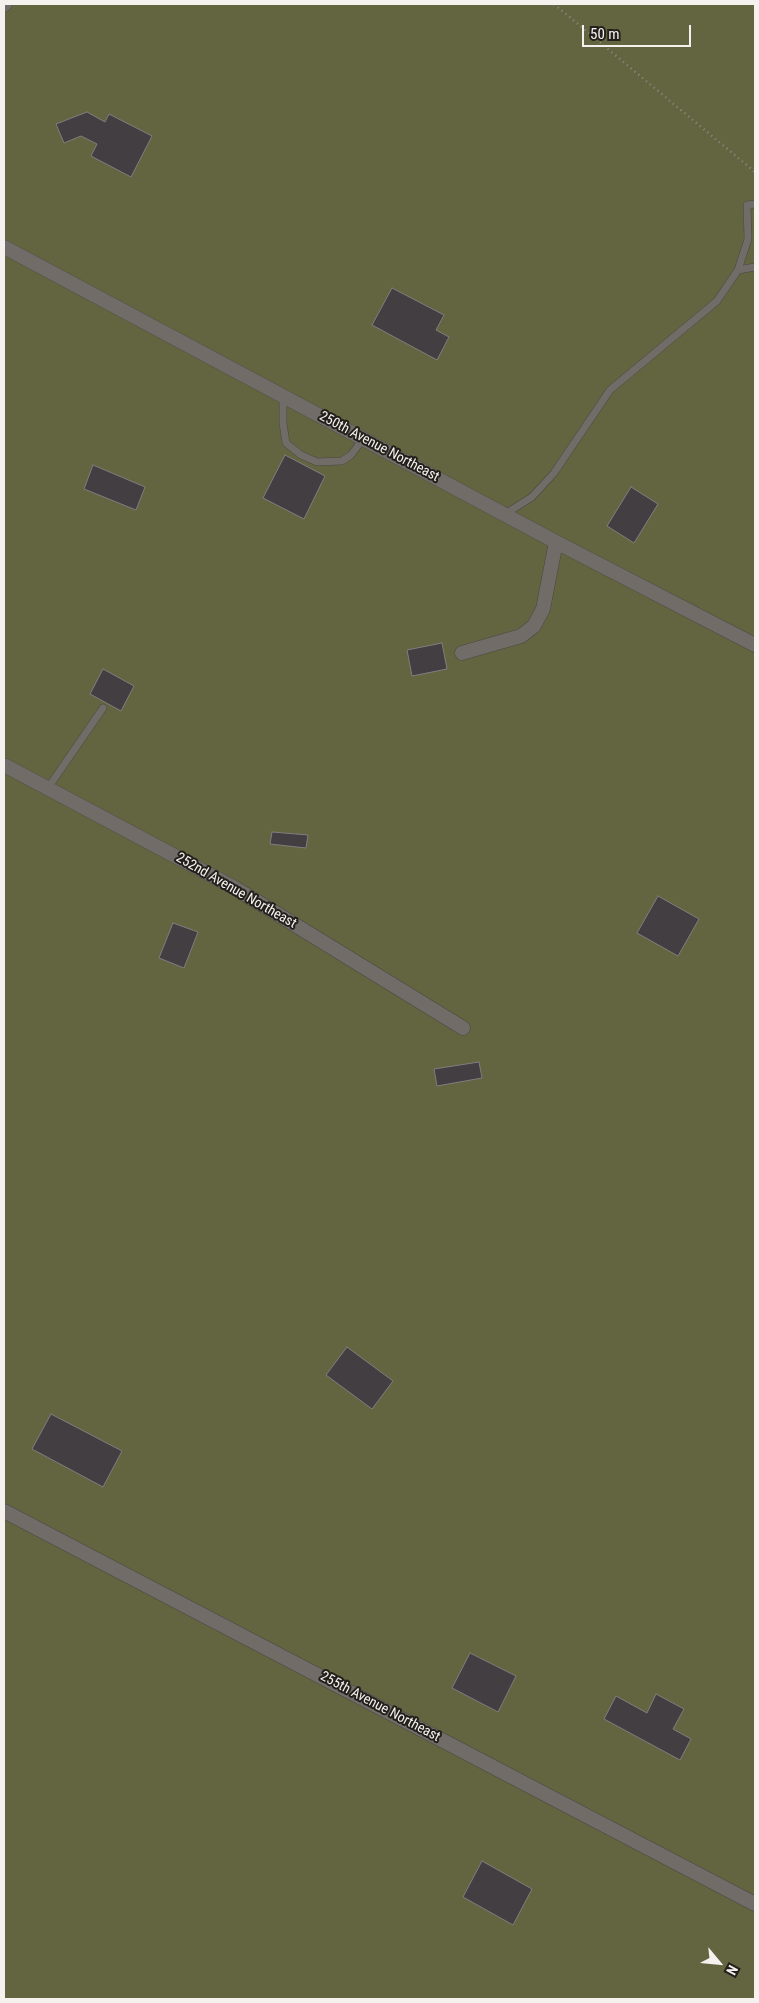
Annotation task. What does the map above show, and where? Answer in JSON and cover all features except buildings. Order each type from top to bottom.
[{"type":"street","name":"250th Avenue Northeast","points":[[4,247],[556,542],[755,645]]},
{"type":"street","points":[[462,653],[521,636],[534,626],[543,609],[556,542]]},
{"type":"street","name":"252nd Avenue Northeast","points":[[4,764],[235,888],[464,1028]]},
{"type":"street","name":"255th Avenue Northeast","points":[[4,1511],[755,1904]]},
{"type":"lane","points":[[505,514],[532,497],[554,473],[610,390],[717,301],[738,270],[748,240],[747,205],[755,204]]},
{"type":"lane","points":[[738,270],[755,267]]},
{"type":"lane","points":[[283,396],[283,423],[286,443],[301,455],[317,462],[342,461],[351,455],[363,439]]},
{"type":"lane","points":[[48,788],[103,708]]},
{"type":"path","points":[[554,4],[755,172]]},
{"type":"green space","points":[[5,4],[755,4],[755,1999],[4,1999]]}]
